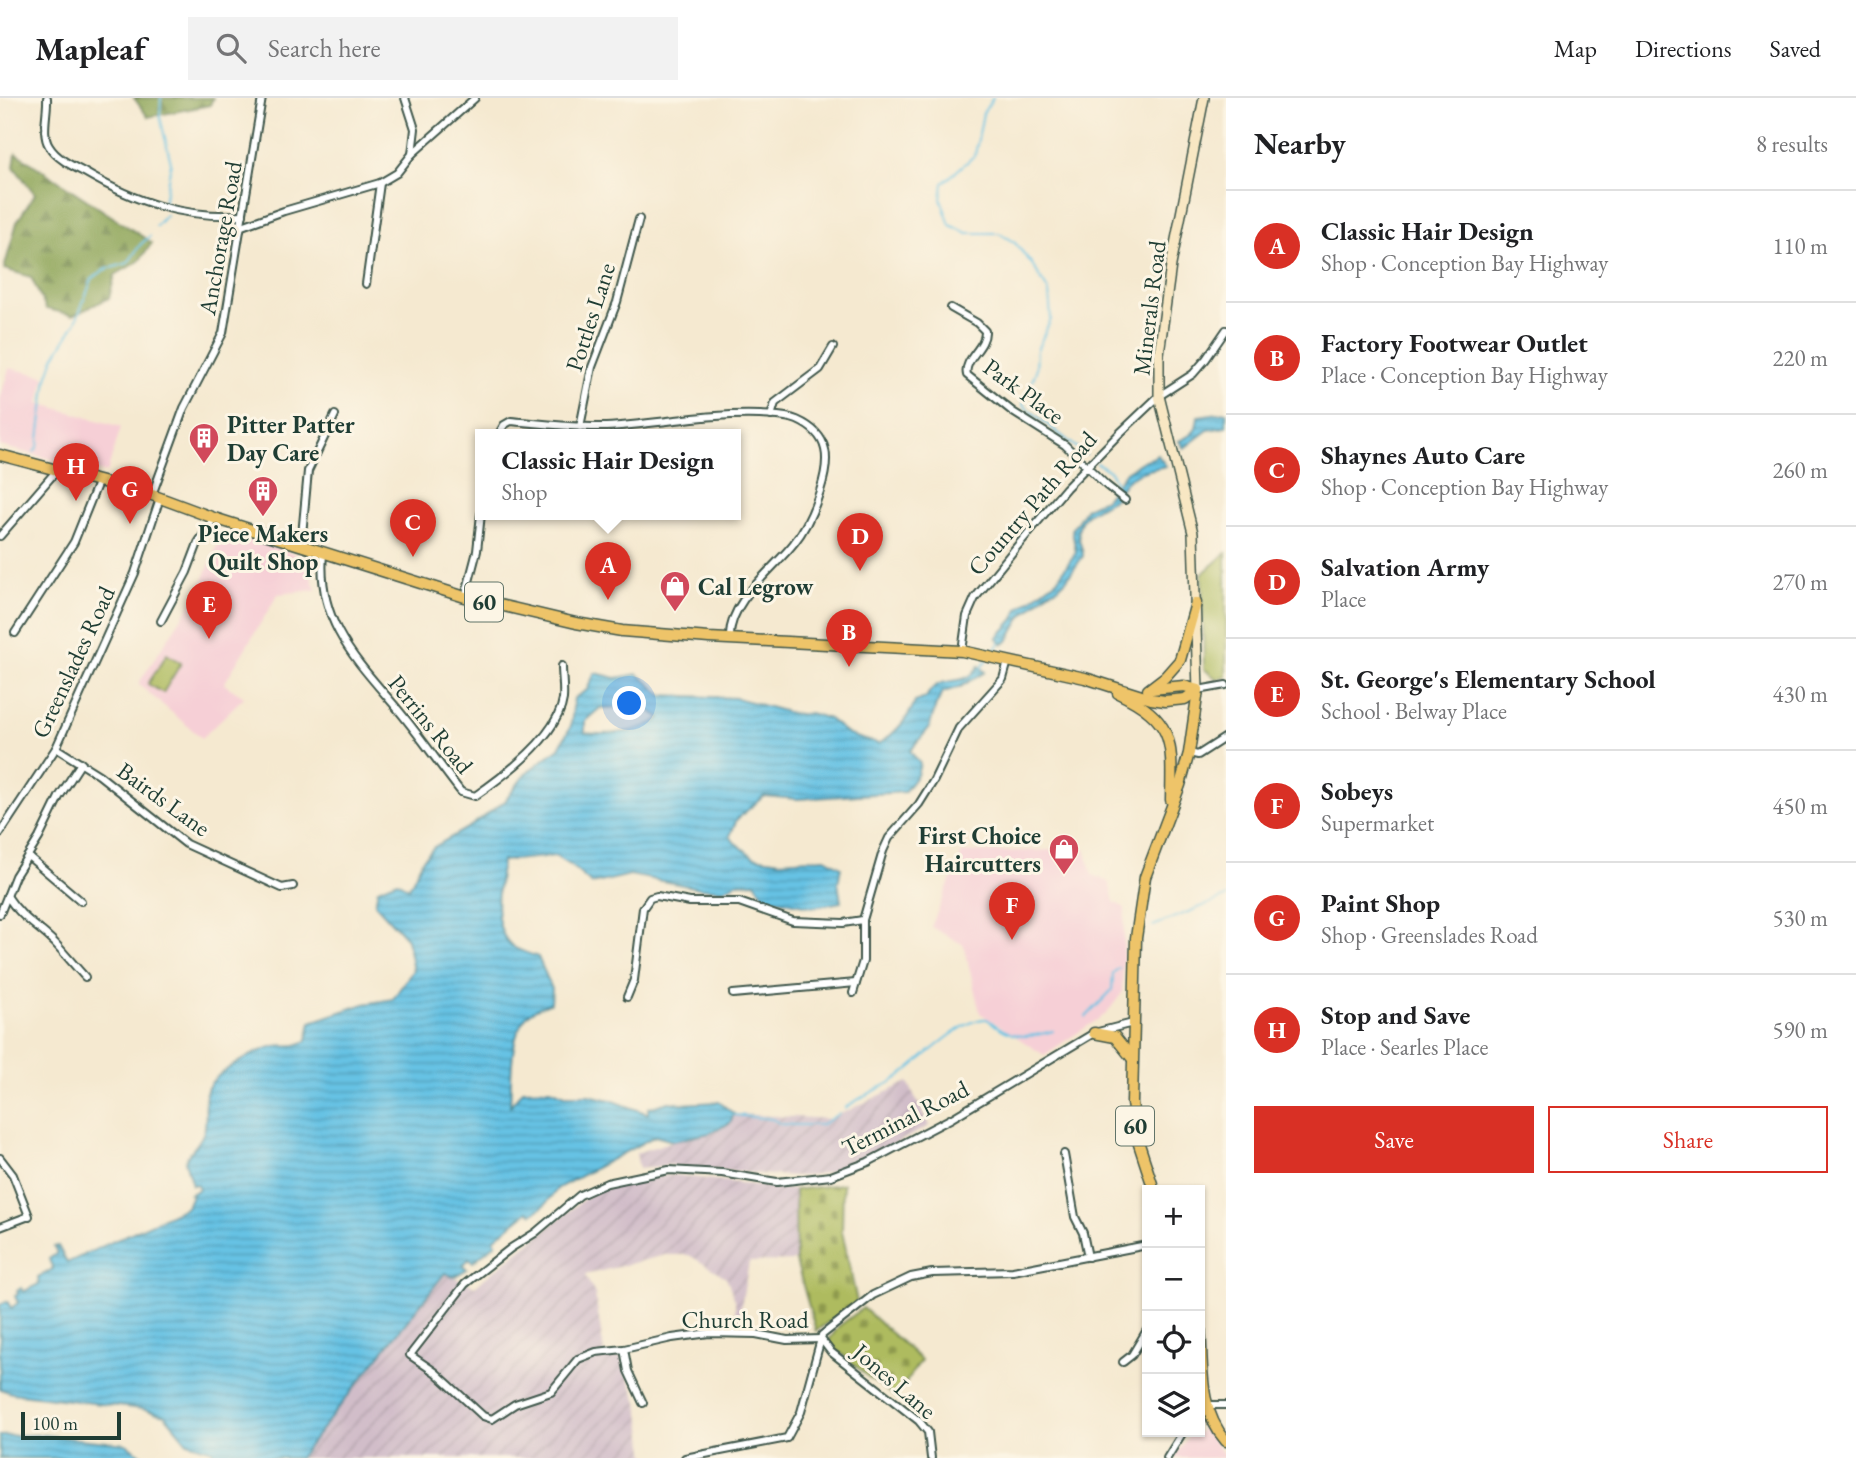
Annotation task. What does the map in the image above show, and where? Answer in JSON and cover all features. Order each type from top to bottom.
[{"type":"main road","name":"60","points":[[0,455],[156,496],[323,554],[534,615],[611,629],[962,651],[1143,692],[1184,686],[1198,690],[1189,753],[1149,863],[1141,897],[1135,958],[1134,1120],[1152,1185]]},
{"type":"main road","points":[[1143,692],[1175,668],[1180,660],[1196,603]]},
{"type":"main road","points":[[1093,681],[1140,704],[1165,729],[1172,756],[1171,806]]},
{"type":"main road","points":[[1094,1033],[1115,1037],[1133,1059]]},
{"type":"main road","points":[[1205,1412],[1226,1441]]},
{"type":"street","points":[[47,98],[46,140],[54,152],[69,164],[109,187],[147,204],[200,215],[243,215]]},
{"type":"street","name":"Anchorage Road","points":[[156,496],[184,408],[223,333],[262,98]]},
{"type":"street","points":[[404,98],[415,129],[412,154]]},
{"type":"street","points":[[242,226],[380,183],[397,173],[412,154],[475,98]]},
{"type":"street","name":"Minerals Road","points":[[1198,690],[1193,533],[1159,396],[1159,354],[1171,265],[1204,98]]},
{"type":"street","points":[[366,284],[380,183]]},
{"type":"street","name":"Pottles Lane","points":[[580,427],[592,367],[617,302],[639,219]]},
{"type":"street","name":"Park Place","points":[[951,308],[977,323],[985,331],[985,340],[967,366],[967,375],[1013,412],[1065,445],[1123,498]]},
{"type":"street","name":"Country Path Road","points":[[962,651],[967,616],[975,598],[1043,515],[1159,396],[1193,374],[1226,330]]},
{"type":"street","points":[[771,416],[775,402],[820,369],[833,347]]},
{"type":"street","points":[[301,546],[308,471],[335,415]]},
{"type":"street","points":[[502,429],[511,421],[580,427],[622,426],[750,415],[793,419],[811,430],[824,445],[827,469],[813,513],[794,544],[747,596],[732,624],[730,638]]},
{"type":"street","points":[[0,536],[58,470]]},
{"type":"street","points":[[15,633],[74,542],[99,480]]},
{"type":"street","name":"Greenslades Road","points":[[0,833],[56,748],[135,573],[156,496]]},
{"type":"street","points":[[160,621],[187,572],[198,543],[214,518]]},
{"type":"street","points":[[465,597],[477,551],[480,520]]},
{"type":"street","name":"Perrins Road","points":[[323,554],[322,577],[339,635],[353,658],[394,705],[461,792],[475,796],[500,779],[541,740],[563,701],[562,666]]},
{"type":"street","points":[[853,993],[863,961],[863,920],[883,851],[889,838],[919,804],[934,780],[959,728],[1003,680],[1006,660]]},
{"type":"street","points":[[1198,690],[1226,685]]},
{"type":"street","points":[[1189,753],[1198,755],[1226,737]]},
{"type":"street","name":"Bairds Lane","points":[[56,748],[81,763],[186,844],[282,888],[293,886]]},
{"type":"street","points":[[0,914],[15,876],[81,763]]},
{"type":"street","points":[[28,856],[81,901]]},
{"type":"street","points":[[7,896],[15,909],[33,927],[53,941],[85,977]]},
{"type":"street","points":[[627,997],[634,980],[643,908],[650,898],[657,896],[691,902],[739,902],[793,921],[843,923],[863,920]]},
{"type":"street","points":[[733,993],[856,983]]},
{"type":"street","name":"Terminal Road","points":[[410,1355],[465,1284],[535,1233],[580,1195],[607,1183],[669,1170],[722,1172],[777,1182],[831,1175],[868,1162],[953,1118],[1094,1033],[1133,1023]]},
{"type":"street","points":[[1064,1154],[1075,1217],[1083,1233],[1088,1257]]},
{"type":"street","points":[[0,1158],[13,1175],[29,1216],[0,1227]]},
{"type":"street","name":"Church Road","points":[[410,1355],[444,1380],[484,1416],[492,1419],[515,1404],[551,1392],[583,1356],[596,1352],[709,1334],[756,1334],[787,1340],[821,1339],[822,1335],[873,1295],[911,1277],[932,1273],[1013,1271],[1142,1246]]},
{"type":"street","points":[[1124,1362],[1132,1355],[1142,1338]]},
{"type":"street","points":[[685,1458],[787,1438],[801,1412],[821,1339]]},
{"type":"street","name":"Jones Lane","points":[[821,1339],[831,1352],[919,1421],[928,1432],[931,1458]]},
{"type":"street","points":[[624,1349],[628,1371],[643,1403]]},
{"type":"street","points":[[1205,1409],[1226,1405]]},
{"type":"street","points":[[1214,1424],[1226,1405]]},
{"type":"street","points":[[1167,1458],[1180,1437]]},
{"type":"shaded area","points":[[9,368],[45,376],[39,403],[121,427],[107,473],[0,446],[0,399]]},
{"type":"shaded area","points":[[223,531],[304,557],[316,590],[278,594],[224,684],[244,697],[202,738],[138,684],[198,593]]},
{"type":"shaded area","points":[[1085,849],[1092,875],[1109,882],[1114,902],[1125,908],[1122,993],[1106,1014],[1044,1055],[980,1013],[964,945],[931,927],[962,853]]},
{"type":"shaded area","points":[[908,1082],[929,1126],[867,1158],[830,1172],[803,1176],[772,1175],[668,1165],[639,1169],[636,1153],[710,1133],[730,1123],[734,1114],[830,1119]]},
{"type":"shaded area","points":[[675,1175],[795,1190],[796,1261],[749,1262],[740,1311],[741,1329],[736,1328],[735,1300],[726,1277],[689,1255],[665,1255],[585,1275],[595,1294],[605,1358],[621,1357],[639,1405],[646,1458],[299,1458],[445,1273],[475,1286],[588,1196],[612,1185],[640,1178]]},
{"type":"shaded area","points":[[1205,1431],[1224,1455],[1223,1458],[1174,1458],[1188,1437],[1205,1437]]},
{"type":"green space","points":[[134,98],[213,98],[210,105],[148,117]]},
{"type":"green space","points":[[16,153],[152,243],[139,261],[115,275],[109,298],[73,315],[46,309],[31,277],[4,269],[17,222],[35,194],[14,167]]},
{"type":"green space","points":[[1226,553],[1226,677],[1217,679],[1204,669],[1202,574]]},
{"type":"green space","points":[[167,654],[181,663],[163,693],[148,684]]},
{"type":"green space","points":[[843,1184],[842,1231],[857,1302],[816,1331],[796,1261],[795,1190]]},
{"type":"green space","points":[[863,1308],[921,1360],[896,1397],[830,1344],[829,1340],[839,1326]]},
{"type":"water","points":[[1226,412],[1226,427],[1208,430],[1184,448],[1179,441],[1193,432],[1198,416]]},
{"type":"water","points":[[1157,454],[1166,466],[1136,474],[1120,489],[1117,497],[1084,517],[1078,530],[1083,556],[1058,588],[1048,592],[1022,616],[1008,641],[1003,644],[997,638],[1014,619],[1018,609],[1057,580],[1076,552],[1072,530],[1086,508],[1105,499],[1126,472]]},
{"type":"water","points":[[979,666],[985,672],[960,687],[943,692],[929,728],[910,751],[920,764],[917,775],[904,792],[797,799],[764,796],[737,819],[730,836],[754,857],[780,861],[825,858],[841,867],[838,883],[841,902],[814,907],[765,897],[755,882],[736,883],[723,890],[630,875],[592,884],[555,856],[502,861],[497,906],[501,928],[512,946],[538,957],[552,989],[551,1002],[531,1012],[518,1031],[513,1056],[510,1106],[523,1090],[551,1089],[565,1095],[588,1095],[611,1100],[648,1114],[648,1108],[669,1102],[719,1102],[734,1114],[730,1123],[710,1133],[673,1141],[655,1136],[558,1188],[544,1206],[532,1214],[528,1211],[494,1239],[496,1243],[473,1262],[469,1259],[463,1265],[467,1269],[453,1277],[445,1273],[299,1458],[212,1458],[213,1450],[187,1442],[165,1415],[142,1409],[12,1393],[0,1389],[0,1305],[7,1301],[11,1308],[18,1303],[15,1296],[17,1291],[21,1288],[23,1292],[39,1284],[38,1277],[53,1269],[49,1259],[57,1253],[54,1247],[58,1246],[67,1263],[187,1207],[192,1195],[190,1194],[199,1189],[197,1184],[192,1185],[185,1161],[203,1134],[207,1090],[218,1077],[237,1063],[267,1048],[307,1041],[311,1022],[364,1004],[393,999],[413,970],[407,939],[375,904],[378,889],[397,881],[409,888],[423,859],[434,847],[472,825],[505,801],[526,773],[559,748],[571,726],[574,698],[587,690],[595,673],[616,678],[638,674],[662,695],[736,698],[798,715],[810,713],[829,719],[849,735],[879,744],[900,726],[915,702],[926,698],[941,683],[965,678]],"holes":[[[630,707],[650,711],[661,718],[644,727],[624,732],[585,733],[585,721],[600,708]]]},
{"type":"water","points":[[42,1435],[126,1444],[146,1458],[0,1458],[0,1436]]},
{"type":"waterway","points":[[161,98],[160,117],[171,163],[164,203]]},
{"type":"waterway","points":[[993,98],[983,113],[975,155],[943,183],[941,199],[950,225],[967,233],[999,233],[1015,243],[1049,292],[1051,319],[1037,350],[1036,371],[1023,405],[1086,455]]},
{"type":"waterway","points":[[156,226],[166,215]]},
{"type":"waterway","points":[[34,452],[38,447],[47,378],[54,358],[75,324],[92,279],[104,270],[128,263],[150,236]]},
{"type":"waterway","points":[[1097,463],[1110,471],[1117,486]]},
{"type":"waterway","points":[[993,652],[1000,642]]},
{"type":"waterway","points":[[981,668],[987,660]]},
{"type":"waterway","points":[[1153,926],[1226,897]]},
{"type":"waterway","points":[[1086,1017],[1112,990],[1113,973],[1119,968]]},
{"type":"waterway","points":[[845,1108],[893,1081],[952,1034],[976,1021],[987,1019],[1011,1034],[1018,1035],[1053,1031]]},
{"type":"waterway","points":[[734,1115],[772,1119],[781,1124],[821,1125],[840,1113]]},
{"type":"place","name":"Pitter Patter Day Care","points":[[204,465]]},
{"type":"place","name":"Stop and Save","points":[[76,501]]},
{"type":"place","name":"Piece Makers Quilt Shop","points":[[263,518]]},
{"type":"place","name":"Paint Shop","points":[[130,524]]},
{"type":"place","name":"Shaynes Auto Care","points":[[413,557]]},
{"type":"place","name":"Salvation Army","points":[[860,571]]},
{"type":"place","name":"Classic Hair Design","points":[[608,600]]},
{"type":"place","name":"Cal Legrow","points":[[675,613]]},
{"type":"place","name":"St. George's Elementary School","points":[[209,639]]},
{"type":"place","name":"Factory Footwear Outlet","points":[[849,667]]},
{"type":"place","name":"First Choice Haircutters","points":[[1064,876]]},
{"type":"place","name":"Sobeys","points":[[1012,940]]}]
